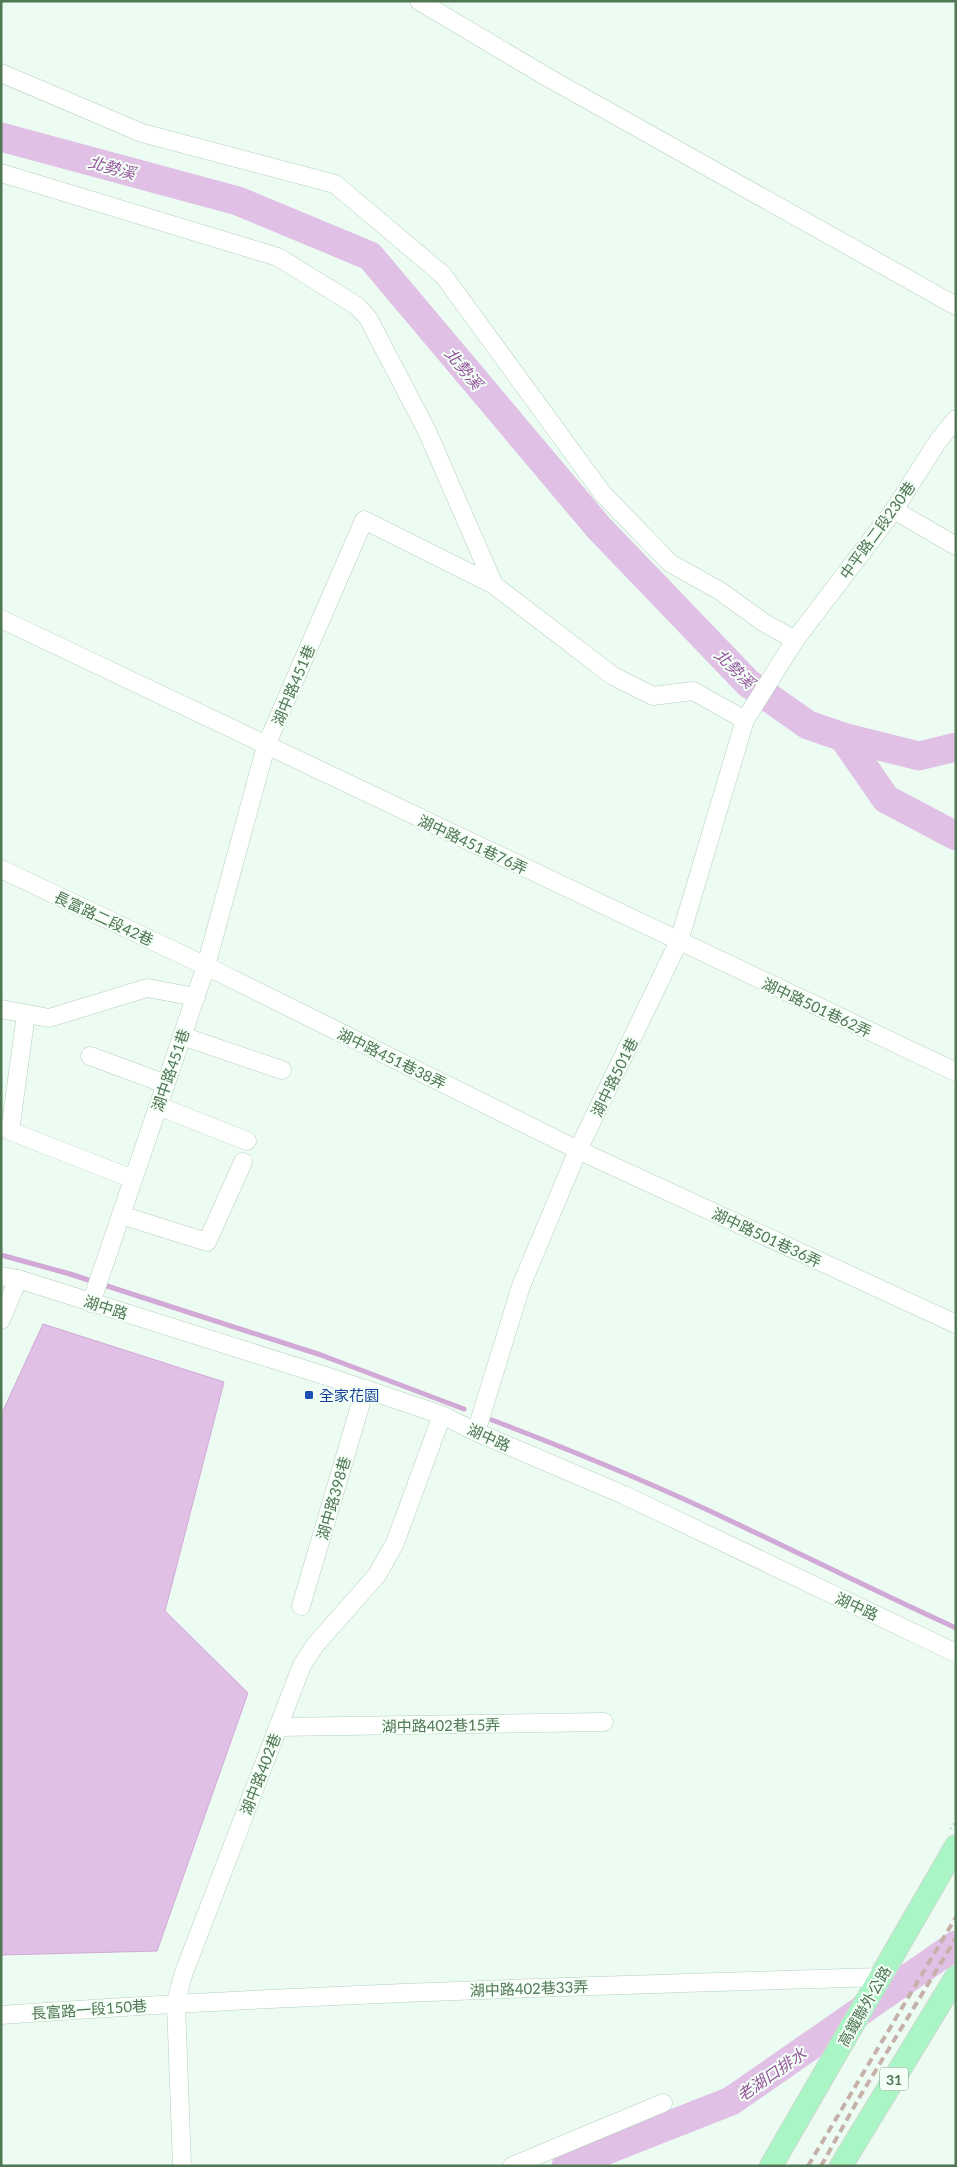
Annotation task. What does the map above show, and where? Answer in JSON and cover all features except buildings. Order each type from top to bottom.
[{"type":"main road","name":"高鐵聯外公路","points":[[772,2166],[956,1846]]},
{"type":"main road","name":"31","points":[[841,2166],[952,1984]]},
{"type":"street","points":[[419,1],[547,77],[956,306]]},
{"type":"street","points":[[1,73],[142,133],[335,184],[443,275],[603,494],[670,563],[690,576],[720,591],[763,622],[795,640]]},
{"type":"street","points":[[1,172],[278,257],[357,306],[368,318],[427,431],[494,585]]},
{"type":"street","name":"中平路二段230巷","points":[[745,720],[795,640],[894,510],[938,441],[956,419]]},
{"type":"street","points":[[894,510],[956,546]]},
{"type":"street","name":"湖中路451巷","points":[[91,1303],[206,966],[266,746],[364,520],[494,585],[613,676],[654,696],[693,691],[745,720]]},
{"type":"street","name":"湖中路451巷76弄","points":[[1,620],[679,941]]},
{"type":"street","name":"湖中路501巷","points":[[476,1432],[521,1286],[578,1150],[679,941],[745,720]]},
{"type":"street","name":"長富路二段42巷","points":[[1,869],[206,966]]},
{"type":"street","name":"湖中路501巷62弄","points":[[679,941],[956,1072]]},
{"type":"street","name":"湖中路451巷38弄","points":[[206,966],[578,1150]]},
{"type":"street","points":[[1,1009],[49,1018],[147,988],[196,997]]},
{"type":"street","points":[[26,1014],[10,1131],[134,1179]]},
{"type":"street","points":[[182,1036],[282,1070]]},
{"type":"street","points":[[90,1056],[166,1084]]},
{"type":"street","points":[[158,1106],[247,1141]]},
{"type":"street","name":"湖中路501巷36弄","points":[[578,1150],[956,1324]]},
{"type":"street","points":[[121,1215],[207,1242],[243,1162]]},
{"type":"street","points":[[1,1320],[10,1278]]},
{"type":"street","name":"湖中路","points":[[10,1278],[442,1415],[476,1432],[624,1495],[956,1653]]},
{"type":"street","name":"湖中路398巷","points":[[301,1606],[364,1389]]},
{"type":"street","name":"湖中路402巷","points":[[182,2166],[176,2003],[183,1975],[302,1665],[316,1644],[377,1574],[395,1543],[442,1415]]},
{"type":"street","name":"湖中路402巷15弄","points":[[278,1727],[604,1722]]},
{"type":"street","name":"湖中路402巷33弄","points":[[176,2003],[505,1988],[881,1976]]},
{"type":"street","name":"長富路一段150巷","points":[[1,2015],[176,2003]]},
{"type":"street","points":[[512,2166],[663,2103]]},
{"type":"shaded area","points":[[43,1324],[224,1382],[165,1611],[248,1693],[157,1951],[1,1955],[1,1415]]},
{"type":"waterway","name":"北勢溪","points":[[1,137],[238,201],[370,256],[599,528],[748,683],[808,725],[843,737],[919,756],[956,747]]},
{"type":"waterway","points":[[843,737],[886,799],[956,836]]},
{"type":"waterway","points":[[1,1255],[70,1274],[321,1355],[464,1409]]},
{"type":"waterway","points":[[492,1420],[673,1494],[956,1628]]},
{"type":"waterway","name":"老湖口排水","points":[[566,2166],[731,2101],[956,1945]]},
{"type":"railway","points":[[808,2166],[956,1917]]},
{"type":"railway","points":[[821,2166],[859,2098],[956,1938]]},
{"type":"place","name":"全家花園","points":[[309,1395]]}]
